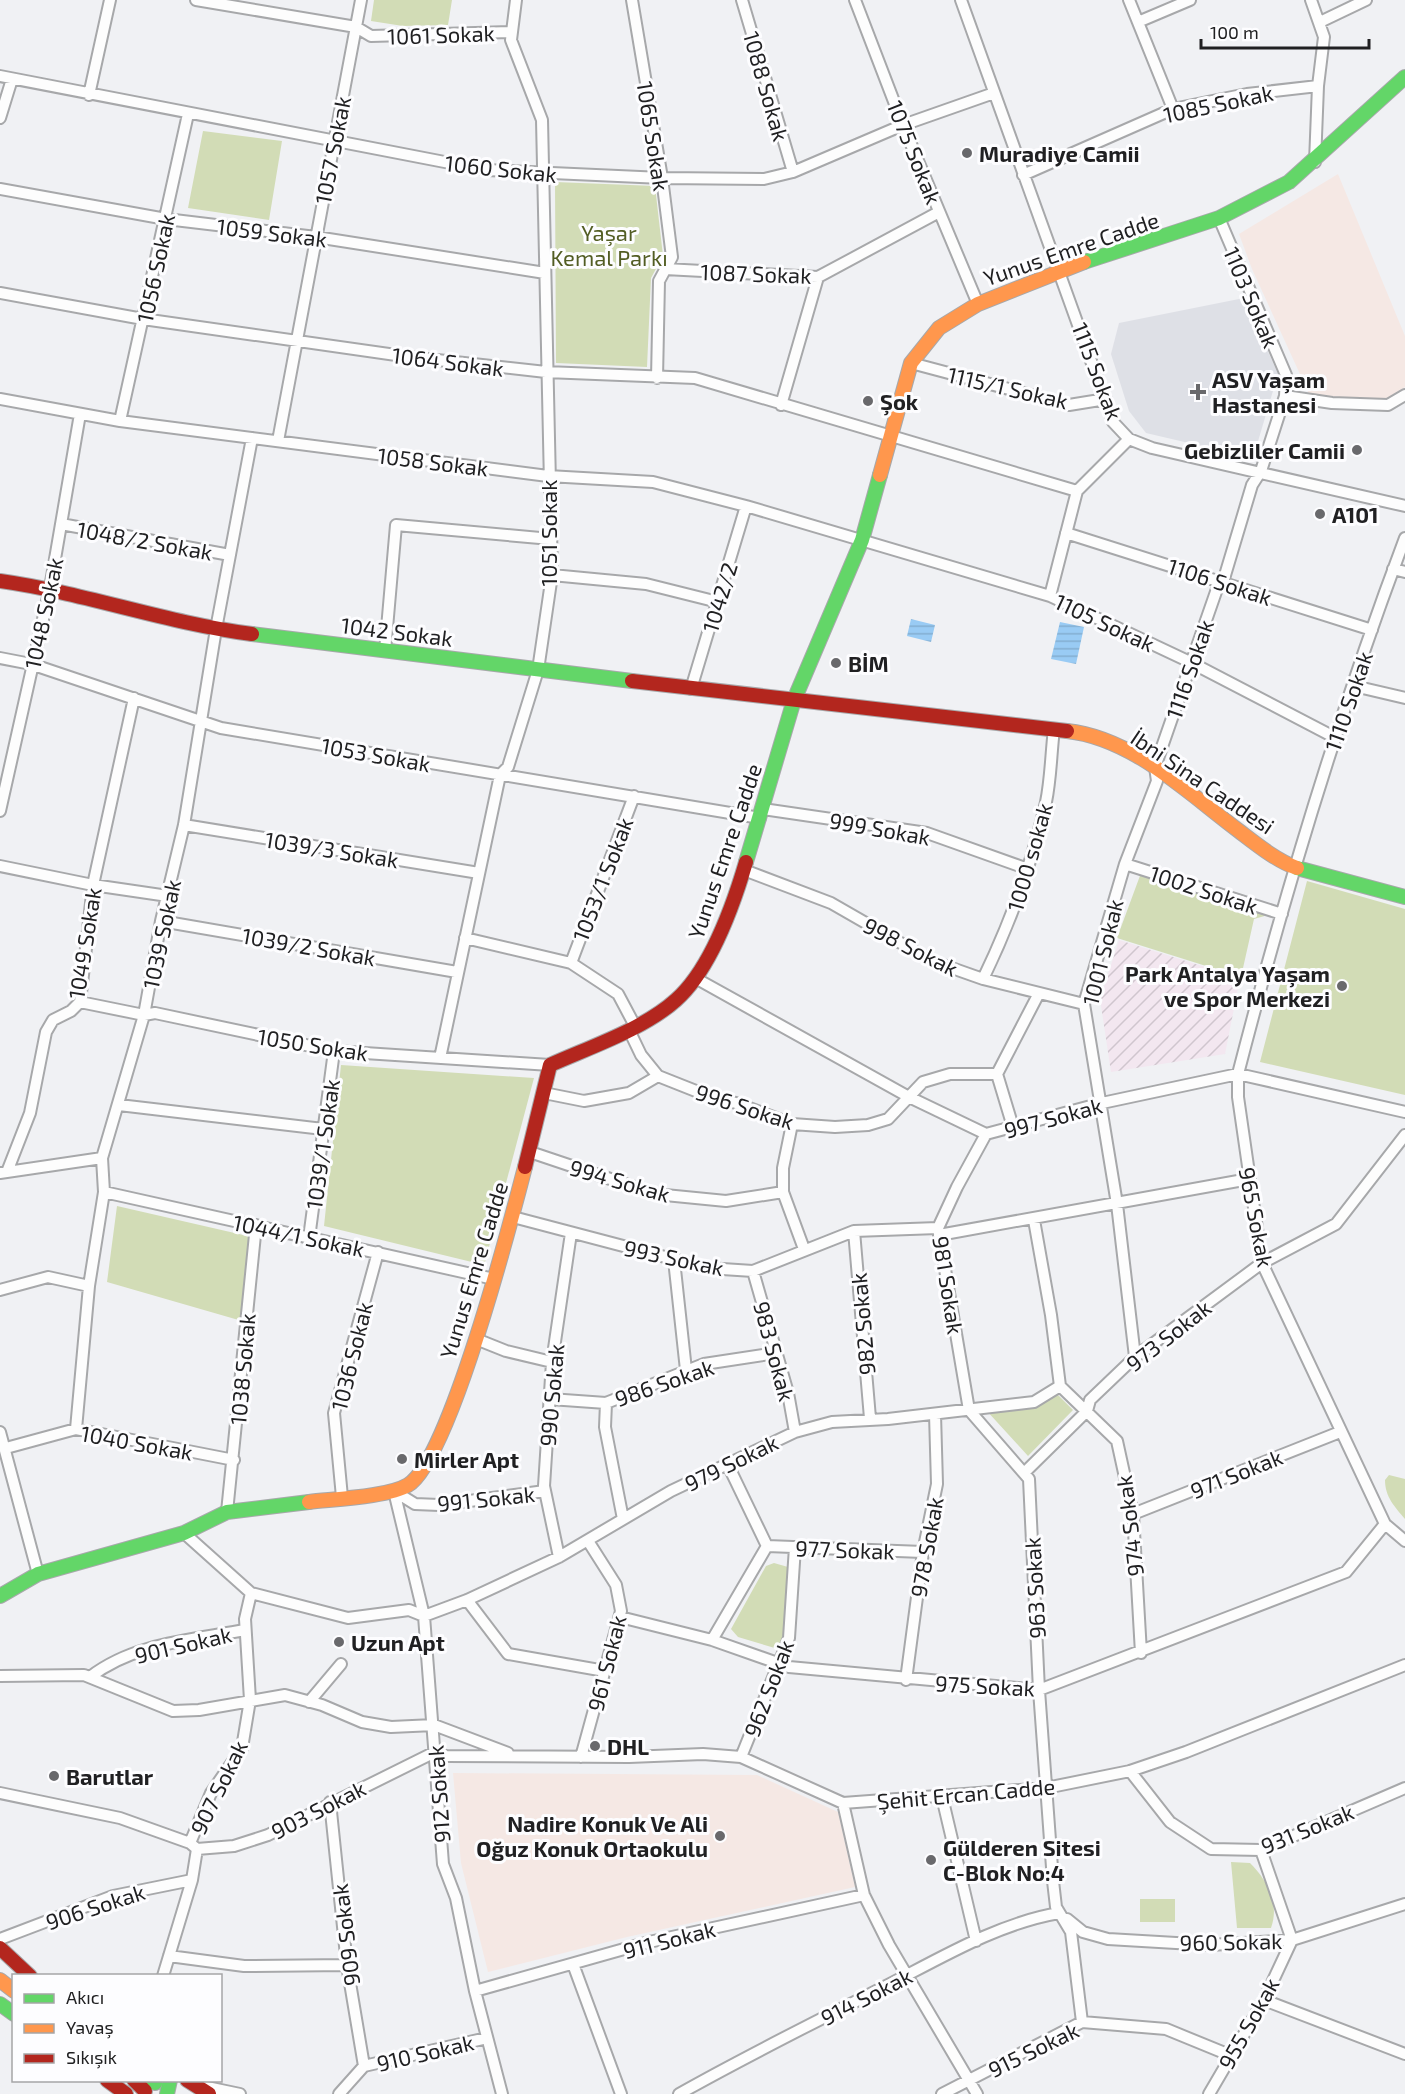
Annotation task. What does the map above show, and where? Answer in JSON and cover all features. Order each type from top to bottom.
[{"type":"street","points":[[89,95],[110,0]]},
{"type":"street","name":"1061 Sokak","points":[[196,0],[356,27],[372,36],[511,32]]},
{"type":"street","name":"1057 Sokak","points":[[278,441],[299,342],[332,142],[361,0]]},
{"type":"street","name":"1051 Sokak","points":[[440,1058],[500,775],[508,767],[538,670],[552,575],[546,372],[545,173],[542,120],[511,40],[516,0]]},
{"type":"street","name":"1065 Sokak","points":[[632,0],[662,178],[672,257],[659,281],[657,378]]},
{"type":"street","name":"1088 Sokak","points":[[742,0],[793,172]]},
{"type":"street","name":"1075 Sokak","points":[[855,0],[903,125],[978,304]]},
{"type":"street","name":"1115 Sokak","points":[[961,0],[1113,422],[1129,439],[1152,448],[1261,471],[1405,506]]},
{"type":"street","points":[[1129,0],[1173,109]]},
{"type":"street","points":[[1138,22],[1190,0]]},
{"type":"street","points":[[1311,0],[1324,37],[1318,86],[1314,162]]},
{"type":"street","points":[[1320,22],[1366,0]]},
{"type":"street","name":"1060 Sokak","points":[[0,76],[486,170],[662,178],[764,179],[793,172],[903,125],[994,93]]},
{"type":"street","name":"Yunus Emre Cadde","points":[[0,1596],[38,1574],[184,1533],[227,1512],[394,1491],[409,1485],[425,1469],[456,1396],[476,1339],[513,1217],[550,1065],[632,1028],[676,1000],[697,979],[707,964],[744,870],[794,700],[862,540],[911,363],[939,328],[978,304],[1060,270],[1219,218],[1289,182],[1314,162],[1405,77]]},
{"type":"street","points":[[0,118],[12,79]]},
{"type":"street","name":"1085 Sokak","points":[[1023,174],[1173,109],[1247,94],[1318,86]]},
{"type":"street","name":"1056 Sokak","points":[[120,421],[188,114]]},
{"type":"street","name":"1059 Sokak","points":[[0,189],[166,219],[316,237],[545,273]]},
{"type":"street","name":"1087 Sokak","points":[[665,269],[818,277],[939,212]]},
{"type":"street","name":"1103 Sokak","points":[[1219,218],[1286,375],[1285,396]]},
{"type":"street","points":[[781,405],[818,277]]},
{"type":"street","name":"1064 Sokak","points":[[0,293],[143,319],[299,342],[546,372],[694,378],[892,436]]},
{"type":"street","name":"1115/1 Sokak","points":[[911,363],[1069,405],[1106,399]]},
{"type":"street","points":[[1285,396],[1332,403],[1388,405],[1405,395]]},
{"type":"street","name":"1116 Sokak","points":[[1155,767],[1190,662],[1218,586],[1223,582],[1252,485],[1261,471],[1285,396]]},
{"type":"street","name":"1058 Sokak","points":[[0,399],[120,421],[548,476],[652,482],[746,506],[862,540]]},
{"type":"street","name":"1048 Sokak","points":[[0,811],[50,588],[80,414]]},
{"type":"street","points":[[892,436],[1077,491]]},
{"type":"street","name":"1039 Sokak","points":[[76,1429],[89,1286],[104,1192],[102,1158],[144,1015],[161,921],[184,825],[216,629],[252,438]]},
{"type":"street","points":[[1050,596],[1077,491],[1129,439]]},
{"type":"street","name":"1042/2","points":[[691,689],[746,506]]},
{"type":"street","name":"1048/2 Sokak","points":[[61,524],[230,555]]},
{"type":"street","points":[[385,651],[396,525],[551,539]]},
{"type":"street","name":"1106 Sokak","points":[[1066,533],[1372,630]]},
{"type":"street","name":"1110 Sokak","points":[[1294,867],[1334,737],[1405,538]]},
{"type":"street","name":"1105 Sokak","points":[[862,540],[1050,596],[1190,662],[1334,737]]},
{"type":"street","points":[[1393,569],[1405,572]]},
{"type":"street","points":[[552,575],[646,584],[718,602]]},
{"type":"street","name":"1042 Sokak","points":[[0,581],[50,588],[216,629],[794,700]]},
{"type":"street","name":"1053 Sokak","points":[[0,658],[32,664],[221,728],[500,775],[761,814]]},
{"type":"street","points":[[1354,686],[1405,698]]},
{"type":"street","name":"1049 Sokak","points":[[4,1172],[30,1113],[46,1032],[53,1020],[71,1011],[80,1002],[93,885],[134,698]]},
{"type":"street","name":"İbni Sina Caddesi","points":[[794,700],[1054,729],[1106,741],[1155,767],[1256,844],[1294,867],[1405,897]]},
{"type":"street","name":"1000 sokak","points":[[983,980],[1007,929],[1028,870],[1046,800],[1054,729]]},
{"type":"street","name":"1001 Sokak","points":[[1135,1357],[1117,1204],[1084,1005],[1125,864],[1157,781],[1155,767]]},
{"type":"street","name":"1053/1 Sokak","points":[[571,963],[634,796]]},
{"type":"street","name":"999 Sokak","points":[[761,814],[927,833],[1028,870]]},
{"type":"street","name":"1039/3 Sokak","points":[[184,825],[479,873]]},
{"type":"street","name":"1002 Sokak","points":[[1125,864],[1282,914]]},
{"type":"street","points":[[0,866],[93,885],[168,896]]},
{"type":"street","name":"965 Sokak","points":[[1294,867],[1238,1074],[1238,1097],[1262,1263],[1385,1524],[1405,1541]]},
{"type":"street","name":"998 Sokak","points":[[744,870],[831,903],[932,961],[983,980],[1084,1005]]},
{"type":"street","name":"1039/2 Sokak","points":[[161,921],[457,972]]},
{"type":"street","points":[[465,938],[571,963],[618,994],[641,1055],[658,1076],[629,1093],[584,1101],[544,1093]]},
{"type":"street","name":"997 Sokak","points":[[697,979],[909,1097],[986,1134],[1102,1103],[1238,1074],[1405,1112]]},
{"type":"street","points":[[1013,1127],[997,1074],[1038,995]]},
{"type":"street","name":"1050 Sokak","points":[[80,1002],[144,1015],[155,1013],[334,1051],[550,1065]]},
{"type":"street","name":"1039/1 Sokak","points":[[309,1238],[334,1051]]},
{"type":"street","name":"996 Sokak","points":[[658,1076],[792,1125],[835,1127],[868,1125],[888,1119],[923,1082],[950,1074],[997,1074]]},
{"type":"street","points":[[119,1105],[323,1129]]},
{"type":"street","points":[[792,1125],[783,1168],[783,1192],[804,1249]]},
{"type":"street","name":"981 Sokak","points":[[969,1410],[939,1232],[957,1187],[986,1134]]},
{"type":"street","name":"973 Sokak","points":[[1024,1473],[1087,1411],[1090,1400],[1135,1357],[1262,1263],[1336,1224],[1405,1135]]},
{"type":"street","name":"994 Sokak","points":[[530,1152],[656,1194],[726,1201],[783,1192]]},
{"type":"street","points":[[4,1172],[102,1158]]},
{"type":"street","name":"993 Sokak","points":[[513,1217],[707,1268],[753,1271],[854,1231],[939,1232],[1034,1220],[1249,1179]]},
{"type":"street","name":"1044/1 Sokak","points":[[104,1192],[494,1279]]},
{"type":"street","points":[[1034,1220],[1051,1315],[1060,1386]]},
{"type":"street","name":"1038 Sokak","points":[[227,1512],[256,1226]]},
{"type":"street","name":"982 Sokak","points":[[854,1231],[870,1418]]},
{"type":"street","name":"990 Sokak","points":[[559,1557],[545,1491],[547,1415],[552,1362],[571,1233]]},
{"type":"street","name":"1036 Sokak","points":[[342,1497],[334,1413],[378,1252]]},
{"type":"street","points":[[674,1260],[686,1370]]},
{"type":"street","name":"983 Sokak","points":[[753,1271],[795,1432]]},
{"type":"street","points":[[0,1290],[48,1277],[89,1286]]},
{"type":"street","points":[[476,1339],[506,1351],[552,1362]]},
{"type":"street","name":"986 Sokak","points":[[550,1399],[606,1402],[643,1390],[704,1364],[776,1353]]},
{"type":"street","name":"979 Sokak","points":[[424,1616],[467,1600],[559,1557],[728,1462],[795,1432],[832,1422],[935,1414],[1034,1402],[1060,1386]]},
{"type":"street","name":"974 Sokak","points":[[1060,1386],[1117,1441],[1133,1514],[1141,1653]]},
{"type":"street","points":[[606,1402],[605,1427],[623,1519]]},
{"type":"street","name":"963 Sokak","points":[[969,1410],[1029,1479],[1039,1690],[1053,1881],[1056,1907],[1071,1932],[1082,2022]]},
{"type":"street","name":"978 Sokak","points":[[906,1680],[923,1552],[937,1484],[935,1414]]},
{"type":"street","name":"1040 Sokak","points":[[6,1448],[76,1429],[234,1460]]},
{"type":"street","points":[[0,1432],[38,1574]]},
{"type":"street","name":"971 Sokak","points":[[1133,1514],[1340,1432]]},
{"type":"street","points":[[712,1640],[767,1546],[728,1462]]},
{"type":"street","name":"991 Sokak","points":[[394,1491],[415,1504],[439,1505],[545,1491]]},
{"type":"street","name":"912 Sokak","points":[[394,1491],[424,1616],[443,1864],[456,1898],[475,1991],[502,2094]]},
{"type":"street","name":"975 Sokak","points":[[620,1617],[712,1640],[779,1664],[906,1680],[1039,1690],[1141,1653],[1346,1572],[1385,1524]]},
{"type":"street","points":[[184,1533],[251,1593],[348,1618],[409,1610],[424,1616]]},
{"type":"street","name":"961 Sokak","points":[[581,1757],[620,1617],[616,1585],[588,1541]]},
{"type":"street","name":"977 Sokak","points":[[767,1546],[923,1552]]},
{"type":"street","name":"962 Sokak","points":[[741,1756],[789,1638],[795,1547]]},
{"type":"street","name":"907 Sokak","points":[[164,1974],[192,1880],[193,1846],[211,1792],[242,1748],[250,1700],[245,1630],[251,1593]]},
{"type":"street","points":[[467,1600],[508,1654],[605,1671]]},
{"type":"street","name":"901 Sokak","points":[[90,1677],[108,1664],[144,1650],[182,1640],[245,1630]]},
{"type":"street","points":[[309,1701],[341,1664]]},
{"type":"street","name":"Şehit Ercan Cadde","points":[[435,1752],[446,1756],[581,1757],[703,1754],[741,1756],[843,1803],[1047,1788],[1130,1771],[1186,1752],[1405,1665]]},
{"type":"street","name":"Şehit Ercan Cadde","points":[[0,1676],[54,1674],[90,1677],[173,1712],[199,1710],[285,1695],[309,1701],[362,1722],[391,1727],[434,1725],[515,1756]]},
{"type":"street","name":"903 Sokak","points":[[0,1793],[120,1818],[193,1846],[234,1846],[293,1825],[330,1802],[435,1752]]},
{"type":"street","name":"931 Sokak","points":[[1130,1771],[1170,1822],[1211,1850],[1261,1850],[1405,1788]]},
{"type":"street","points":[[942,1797],[976,1941]]},
{"type":"street","name":"909 Sokak","points":[[330,1802],[346,1965],[364,2066]]},
{"type":"street","points":[[843,1803],[864,1895],[889,1945],[978,2094]]},
{"type":"street","points":[[1261,1850],[1292,1940]]},
{"type":"street","name":"906 Sokak","points":[[0,1939],[113,1896],[192,1880]]},
{"type":"street","name":"911 Sokak","points":[[475,1991],[649,1942],[864,1895]]},
{"type":"street","name":"960 Sokak","points":[[1059,1913],[1083,1932],[1108,1939],[1210,1945],[1292,1940],[1405,1904]]},
{"type":"street","name":"914 Sokak","points":[[679,2094],[976,1941],[1044,1916],[1059,1913]]},
{"type":"street","name":"955 Sokak","points":[[1209,2094],[1264,2000],[1292,1940]]},
{"type":"street","points":[[0,1948],[28,1974]]},
{"type":"street","points":[[169,1956],[244,1966],[346,1965]]},
{"type":"street","points":[[0,1963],[12,1974]]},
{"type":"street","points":[[573,1964],[621,2094]]},
{"type":"street","points":[[1264,2000],[1405,2054]]},
{"type":"street","name":"915 Sokak","points":[[942,2094],[1082,2022],[1166,2029],[1232,2056]]},
{"type":"street","name":"910 Sokak","points":[[339,2094],[364,2066],[487,2038]]},
{"type":"street","points":[[110,2082],[126,2094]]},
{"type":"street","points":[[191,2082],[209,2094]]},
{"type":"street","points":[[191,2082],[240,2094]]},
{"type":"shaded area","points":[[1338,174],[1405,336],[1405,387],[1386,399],[1332,399],[1310,396],[1252,269],[1239,234]]},
{"type":"shaded area","name":"ASV Yaşam Hastanesi","points":[[1244,298],[1278,374],[1253,458],[1146,433],[1129,411],[1111,354],[1119,323]]},
{"type":"shaded area","points":[[1119,940],[1240,978],[1225,1054],[1111,1072],[1100,999]]},
{"type":"shaded area","points":[[453,1773],[757,1775],[838,1812],[855,1887],[627,1937],[488,1972],[461,1863]]},
{"type":"green space","points":[[374,0],[452,0],[448,25],[403,26],[371,21]]},
{"type":"green space","points":[[203,131],[282,141],[269,220],[188,208]]},
{"type":"green space","name":"Yaşar Kemal Parkı","points":[[555,182],[655,186],[663,256],[651,278],[647,367],[556,363]]},
{"type":"green space","points":[[1141,873],[1268,915],[1254,919],[1241,977],[1117,938]]},
{"type":"green space","name":"Park Antalya Yaşam ve Spor Merkezi","points":[[1307,881],[1405,909],[1405,1095],[1260,1062]]},
{"type":"green space","points":[[341,1065],[534,1078],[485,1262],[480,1264],[324,1226]]},
{"type":"green space","points":[[117,1206],[252,1237],[242,1321],[107,1282]]},
{"type":"green space","points":[[1056,1393],[1073,1410],[1028,1456],[986,1410]]},
{"type":"green space","points":[[1389,1475],[1405,1479],[1405,1519],[1387,1492],[1385,1480]]},
{"type":"green space","points":[[774,1563],[788,1567],[783,1635],[778,1649],[738,1637],[731,1629],[766,1566]]},
{"type":"green space","points":[[1231,1862],[1250,1863],[1262,1877],[1273,1901],[1271,1928],[1237,1928]]},
{"type":"green space","points":[[1140,1899],[1175,1899],[1175,1922],[1140,1922]]},
{"type":"water","points":[[911,619],[935,625],[931,642],[907,636]]},
{"type":"water","points":[[1060,622],[1084,627],[1076,664],[1051,659]]},
{"type":"traffic: fast","points":[[1084,262],[1219,218],[1289,182],[1405,77]]},
{"type":"traffic: fast","points":[[746,862],[794,700],[862,540],[880,475]]},
{"type":"traffic: fast","points":[[252,634],[632,681]]},
{"type":"traffic: fast","points":[[1297,868],[1405,897]]},
{"type":"traffic: fast","points":[[0,1596],[38,1574],[184,1533],[227,1512],[309,1502]]},
{"type":"traffic: fast","points":[[0,2004],[12,2013]]},
{"type":"traffic: fast","points":[[167,2094],[170,2082]]},
{"type":"traffic: slow","points":[[880,475],[911,363],[939,328],[978,304],[1084,262]]},
{"type":"traffic: slow","points":[[1067,731],[1115,744],[1159,769],[1267,852],[1297,868]]},
{"type":"traffic: slow","points":[[309,1502],[374,1495],[399,1489],[408,1485],[424,1467],[442,1433],[477,1337],[525,1167]]},
{"type":"traffic: slow","points":[[0,1980],[12,1989]]},
{"type":"traffic: jam","points":[[0,581],[32,586],[188,623],[252,634]]},
{"type":"traffic: jam","points":[[632,681],[1067,731]]},
{"type":"traffic: jam","points":[[525,1167],[550,1065],[633,1029],[663,1010],[689,987],[700,972],[719,936],[746,862]]},
{"type":"traffic: jam","points":[[0,1948],[28,1974]]},
{"type":"traffic: jam","points":[[110,2082],[126,2094]]},
{"type":"traffic: jam","points":[[136,2082],[145,2091]]},
{"type":"traffic: jam","points":[[190,2082],[209,2094]]},
{"type":"place","name":"Muradiye Camii","points":[[967,153]]},
{"type":"place","name":"ASV Yaşam Hastanesi","points":[[1198,392]]},
{"type":"place","name":"Şok","points":[[868,401]]},
{"type":"place","name":"Gebizliler Camii","points":[[1357,450]]},
{"type":"place","name":"A101","points":[[1320,514]]},
{"type":"place","name":"BİM","points":[[836,663]]},
{"type":"place","name":"Park Antalya Yaşam ve Spor Merkezi","points":[[1342,986]]},
{"type":"place","name":"Mirler Apt","points":[[402,1459]]},
{"type":"place","name":"Uzun Apt","points":[[339,1642]]},
{"type":"place","name":"DHL","points":[[595,1746]]},
{"type":"place","name":"Barutlar","points":[[54,1776]]},
{"type":"place","name":"Nadire Konuk Ve Ali Oğuz Konuk Ortaokulu","points":[[720,1836]]},
{"type":"place","name":"Gülderen Sitesi C-Blok No:4","points":[[931,1860]]}]
